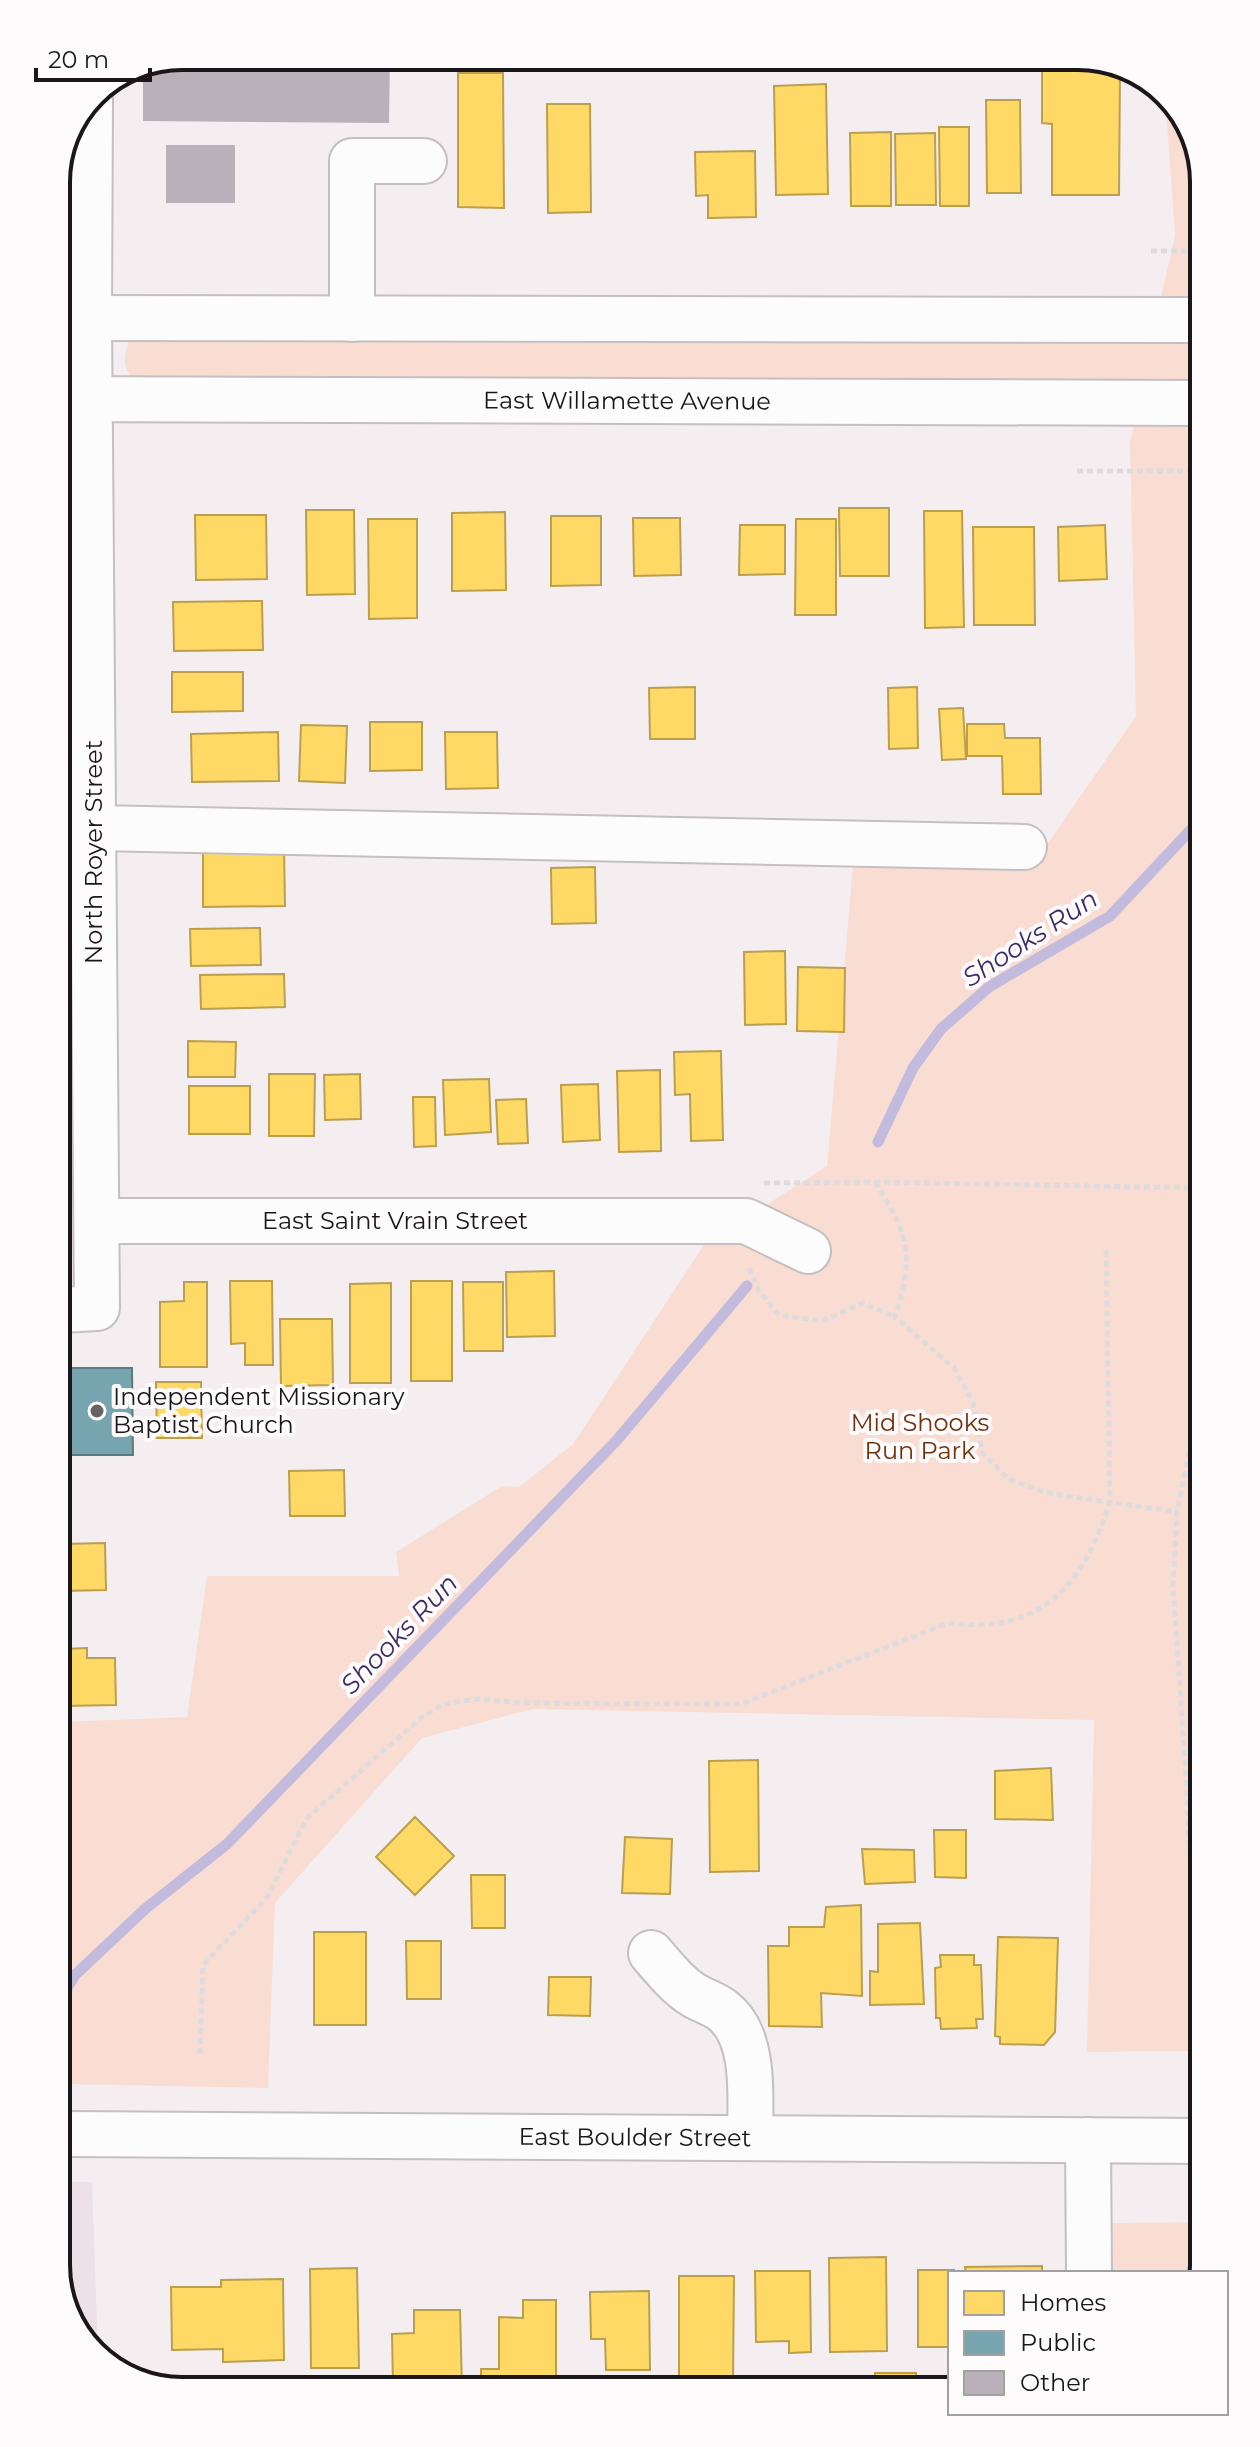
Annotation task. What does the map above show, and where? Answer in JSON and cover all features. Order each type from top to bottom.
[{"type":"street","name":"North Royer Street","points":[[88,122],[73,318],[82,854],[97,1221]]},
{"type":"street","points":[[352,319],[352,161],[424,161]]},
{"type":"street","points":[[73,318],[1190,320]]},
{"type":"street","name":"East Willamette Avenue","points":[[74,399],[1190,403]]},
{"type":"street","points":[[82,854],[1024,847]]},
{"type":"street","points":[[70,1310],[97,1308],[97,1221]]},
{"type":"street","name":"East Saint Vrain Street","points":[[97,1221],[746,1221],[808,1251]]},
{"type":"street","points":[[651,1953],[676,1981],[724,2011],[741,2035],[749,2056],[750,2138]]},
{"type":"street","name":"East Boulder Street","points":[[70,2134],[1190,2141]]},
{"type":"street","points":[[1088,2140],[1089,2271]]},
{"type":"path","points":[[1151,251],[1190,251]]},
{"type":"path","points":[[1077,471],[1190,471]]},
{"type":"path","points":[[875,1182],[895,1213],[907,1244],[907,1278],[895,1317],[954,1368],[973,1402],[982,1452],[1008,1479],[1047,1493],[1177,1512]]},
{"type":"path","points":[[749,1183],[1190,1188]]},
{"type":"path","points":[[200,2054],[203,1965],[213,1951],[266,1899],[307,1818],[422,1717],[444,1704],[477,1699],[526,1703],[741,1704],[948,1623],[972,1626],[1008,1624],[1062,1594],[1077,1575],[1100,1534],[1110,1501],[1106,1248]]},
{"type":"path","points":[[1190,1448],[1177,1512],[1173,1585],[1190,1862]]},
{"type":"shaded area","points":[[70,2182],[92,2182],[97,2338],[79,2308],[72,2287],[70,2265]]},
{"type":"green space","name":"Mid Shooks Run Park","points":[[1166,113],[1181,139],[1188,160],[1190,182],[1190,2051],[1087,2052],[1094,1720],[533,1709],[422,1738],[275,1903],[268,2088],[70,2084],[70,1722],[187,1717],[207,1576],[399,1576],[396,1552],[502,1486],[519,1487],[573,1444],[704,1245],[827,1166],[854,854],[1039,856],[1136,716],[1130,443],[1142,389],[144,389],[131,377],[126,365],[131,336],[1153,334],[1175,235]]},
{"type":"green space","points":[[1190,2222],[1189,2271],[1105,2271],[1103,2223]]},
{"type":"building: Homes","points":[[1042,70],[1085,70],[1120,79],[1119,195],[1052,195],[1052,124],[1042,123]]},
{"type":"building: Homes","points":[[458,73],[503,73],[504,208],[458,207]]},
{"type":"building: Homes","points":[[826,84],[828,194],[776,195],[774,86]]},
{"type":"building: Homes","points":[[986,100],[1020,100],[1021,193],[987,193]]},
{"type":"building: Homes","points":[[547,104],[590,104],[591,212],[548,213]]},
{"type":"building: Homes","points":[[939,127],[969,127],[969,206],[940,206]]},
{"type":"building: Homes","points":[[891,132],[891,206],[851,206],[850,133]]},
{"type":"building: Homes","points":[[935,133],[936,205],[896,205],[895,134]]},
{"type":"building: Homes","points":[[755,151],[756,217],[708,218],[708,195],[696,196],[695,152]]},
{"type":"building: Homes","points":[[839,508],[889,508],[889,576],[840,576]]},
{"type":"building: Homes","points":[[306,510],[354,510],[355,594],[307,595]]},
{"type":"building: Homes","points":[[924,511],[962,511],[964,627],[925,628]]},
{"type":"building: Homes","points":[[505,512],[506,590],[452,591],[452,513]]},
{"type":"building: Homes","points":[[195,515],[266,515],[267,579],[196,580]]},
{"type":"building: Homes","points":[[551,516],[601,516],[601,585],[551,586]]},
{"type":"building: Homes","points":[[633,518],[680,518],[681,575],[634,576]]},
{"type":"building: Homes","points":[[368,519],[417,519],[417,618],[369,619]]},
{"type":"building: Homes","points":[[796,519],[836,519],[836,615],[795,615]]},
{"type":"building: Homes","points":[[740,525],[785,525],[785,574],[739,575]]},
{"type":"building: Homes","points":[[1105,525],[1107,579],[1059,581],[1058,527]]},
{"type":"building: Homes","points":[[973,527],[1034,527],[1035,625],[974,625]]},
{"type":"building: Homes","points":[[262,601],[263,650],[174,651],[173,602]]},
{"type":"building: Homes","points":[[172,672],[243,672],[243,711],[172,712]]},
{"type":"building: Homes","points":[[695,687],[695,739],[650,739],[649,688]]},
{"type":"building: Homes","points":[[917,687],[918,748],[889,749],[888,688]]},
{"type":"building: Homes","points":[[963,708],[966,759],[942,760],[939,709]]},
{"type":"building: Homes","points":[[370,722],[422,722],[422,770],[370,771]]},
{"type":"building: Homes","points":[[967,724],[1004,724],[1005,738],[1040,738],[1041,794],[1003,794],[1002,756],[967,756]]},
{"type":"building: Homes","points":[[301,725],[347,726],[345,783],[299,781]]},
{"type":"building: Homes","points":[[278,732],[279,781],[192,782],[191,734]]},
{"type":"building: Homes","points":[[445,732],[497,732],[498,788],[446,789]]},
{"type":"building: Homes","points":[[203,848],[284,848],[285,906],[203,907]]},
{"type":"building: Homes","points":[[595,867],[596,923],[552,924],[551,868]]},
{"type":"building: Homes","points":[[260,928],[261,965],[191,966],[190,929]]},
{"type":"building: Homes","points":[[785,951],[786,1024],[745,1025],[744,952]]},
{"type":"building: Homes","points":[[798,967],[845,968],[844,1032],[797,1031]]},
{"type":"building: Homes","points":[[284,974],[285,1007],[201,1009],[200,975]]},
{"type":"building: Homes","points":[[188,1041],[236,1042],[235,1077],[188,1077]]},
{"type":"building: Homes","points":[[721,1051],[723,1140],[691,1141],[690,1094],[675,1095],[674,1052]]},
{"type":"building: Homes","points":[[660,1070],[661,1151],[619,1152],[617,1071]]},
{"type":"building: Homes","points":[[269,1074],[315,1074],[314,1136],[269,1136]]},
{"type":"building: Homes","points":[[360,1074],[361,1119],[325,1120],[324,1075]]},
{"type":"building: Homes","points":[[489,1079],[491,1132],[445,1135],[443,1080]]},
{"type":"building: Homes","points":[[598,1084],[600,1140],[563,1142],[561,1085]]},
{"type":"building: Homes","points":[[189,1086],[250,1086],[250,1134],[189,1134]]},
{"type":"building: Homes","points":[[413,1097],[435,1097],[436,1146],[414,1147]]},
{"type":"building: Homes","points":[[526,1099],[528,1143],[498,1144],[496,1100]]},
{"type":"building: Homes","points":[[554,1271],[555,1336],[507,1337],[506,1272]]},
{"type":"building: Homes","points":[[230,1281],[272,1281],[273,1365],[245,1365],[245,1343],[231,1344]]},
{"type":"building: Homes","points":[[411,1281],[452,1281],[452,1381],[411,1381]]},
{"type":"building: Homes","points":[[184,1282],[207,1282],[207,1367],[160,1367],[160,1302],[184,1301]]},
{"type":"building: Homes","points":[[463,1282],[503,1282],[503,1351],[464,1351]]},
{"type":"building: Homes","points":[[391,1283],[391,1383],[350,1383],[350,1284]]},
{"type":"building: Homes","points":[[280,1319],[332,1319],[333,1385],[281,1386]]},
{"type":"building: Homes","points":[[156,1382],[201,1382],[202,1438],[157,1438]]},
{"type":"building: Homes","points":[[344,1470],[345,1516],[290,1516],[289,1471]]},
{"type":"building: Homes","points":[[105,1543],[106,1590],[70,1591],[70,1544]]},
{"type":"building: Homes","points":[[87,1648],[87,1658],[115,1658],[116,1705],[70,1706],[70,1649]]},
{"type":"building: Homes","points":[[758,1760],[759,1871],[710,1872],[709,1761]]},
{"type":"building: Homes","points":[[1051,1768],[1053,1820],[995,1819],[995,1771]]},
{"type":"building: Homes","points":[[415,1817],[454,1856],[415,1895],[376,1857]]},
{"type":"building: Homes","points":[[934,1830],[966,1830],[966,1878],[935,1877]]},
{"type":"building: Homes","points":[[625,1837],[672,1839],[670,1894],[622,1893]]},
{"type":"building: Homes","points":[[862,1849],[914,1850],[915,1882],[865,1884]]},
{"type":"building: Homes","points":[[471,1875],[505,1875],[505,1928],[472,1928]]},
{"type":"building: Homes","points":[[861,1905],[862,1996],[821,1993],[822,2027],[769,2026],[768,1946],[789,1946],[789,1927],[824,1927],[826,1907]]},
{"type":"building: Homes","points":[[920,1923],[924,2004],[870,2005],[870,1971],[878,1972],[878,1924]]},
{"type":"building: Homes","points":[[314,1932],[366,1932],[366,2025],[314,2025]]},
{"type":"building: Homes","points":[[998,1937],[1058,1938],[1055,2032],[1044,2045],[1000,2044],[1000,2037],[995,2036]]},
{"type":"building: Homes","points":[[406,1941],[441,1941],[441,1999],[407,1999]]},
{"type":"building: Homes","points":[[940,1955],[974,1955],[974,1965],[981,1965],[983,2019],[976,2019],[977,2028],[941,2029],[940,2018],[936,2018],[935,1968],[941,1967]]},
{"type":"building: Homes","points":[[549,1977],[591,1977],[590,2016],[548,2015]]},
{"type":"building: Homes","points":[[886,2257],[887,2351],[830,2352],[829,2258]]},
{"type":"building: Homes","points":[[1042,2266],[1042,2271],[966,2271],[965,2267]]},
{"type":"building: Homes","points":[[357,2268],[359,2368],[311,2368],[310,2269]]},
{"type":"building: Homes","points":[[918,2270],[954,2270],[948,2271],[948,2347],[918,2347]]},
{"type":"building: Homes","points":[[755,2271],[810,2271],[811,2352],[789,2353],[789,2341],[756,2342]]},
{"type":"building: Homes","points":[[679,2276],[734,2276],[733,2377],[679,2377]]},
{"type":"building: Homes","points":[[283,2279],[284,2360],[223,2362],[223,2349],[172,2350],[171,2287],[221,2287],[221,2280]]},
{"type":"building: Homes","points":[[649,2291],[650,2370],[606,2370],[605,2339],[591,2339],[590,2292]]},
{"type":"building: Homes","points":[[523,2300],[556,2300],[556,2377],[481,2377],[481,2369],[499,2369],[499,2317],[523,2318]]},
{"type":"building: Homes","points":[[414,2310],[460,2310],[462,2377],[393,2377],[392,2334],[414,2333]]},
{"type":"building: Homes","points":[[875,2373],[916,2373],[916,2377],[875,2377]]},
{"type":"building: Public","name":"Independent Missionary Baptist Church","points":[[70,1368],[132,1368],[133,1455],[70,1455]]},
{"type":"building: Other","points":[[390,70],[389,123],[143,121],[143,78],[160,72]]},
{"type":"building: Other","points":[[166,145],[235,145],[235,203],[166,203]]},
{"type":"waterway","name":"Shooks Run","points":[[878,1142],[913,1068],[941,1029],[989,987],[1110,916],[1190,831]]},
{"type":"waterway","name":"Shooks Run","points":[[70,1983],[145,1909],[227,1844],[617,1440],[747,1286]]},
{"type":"place","name":"Independent Missionary Baptist Church","points":[[97,1411]]}]
